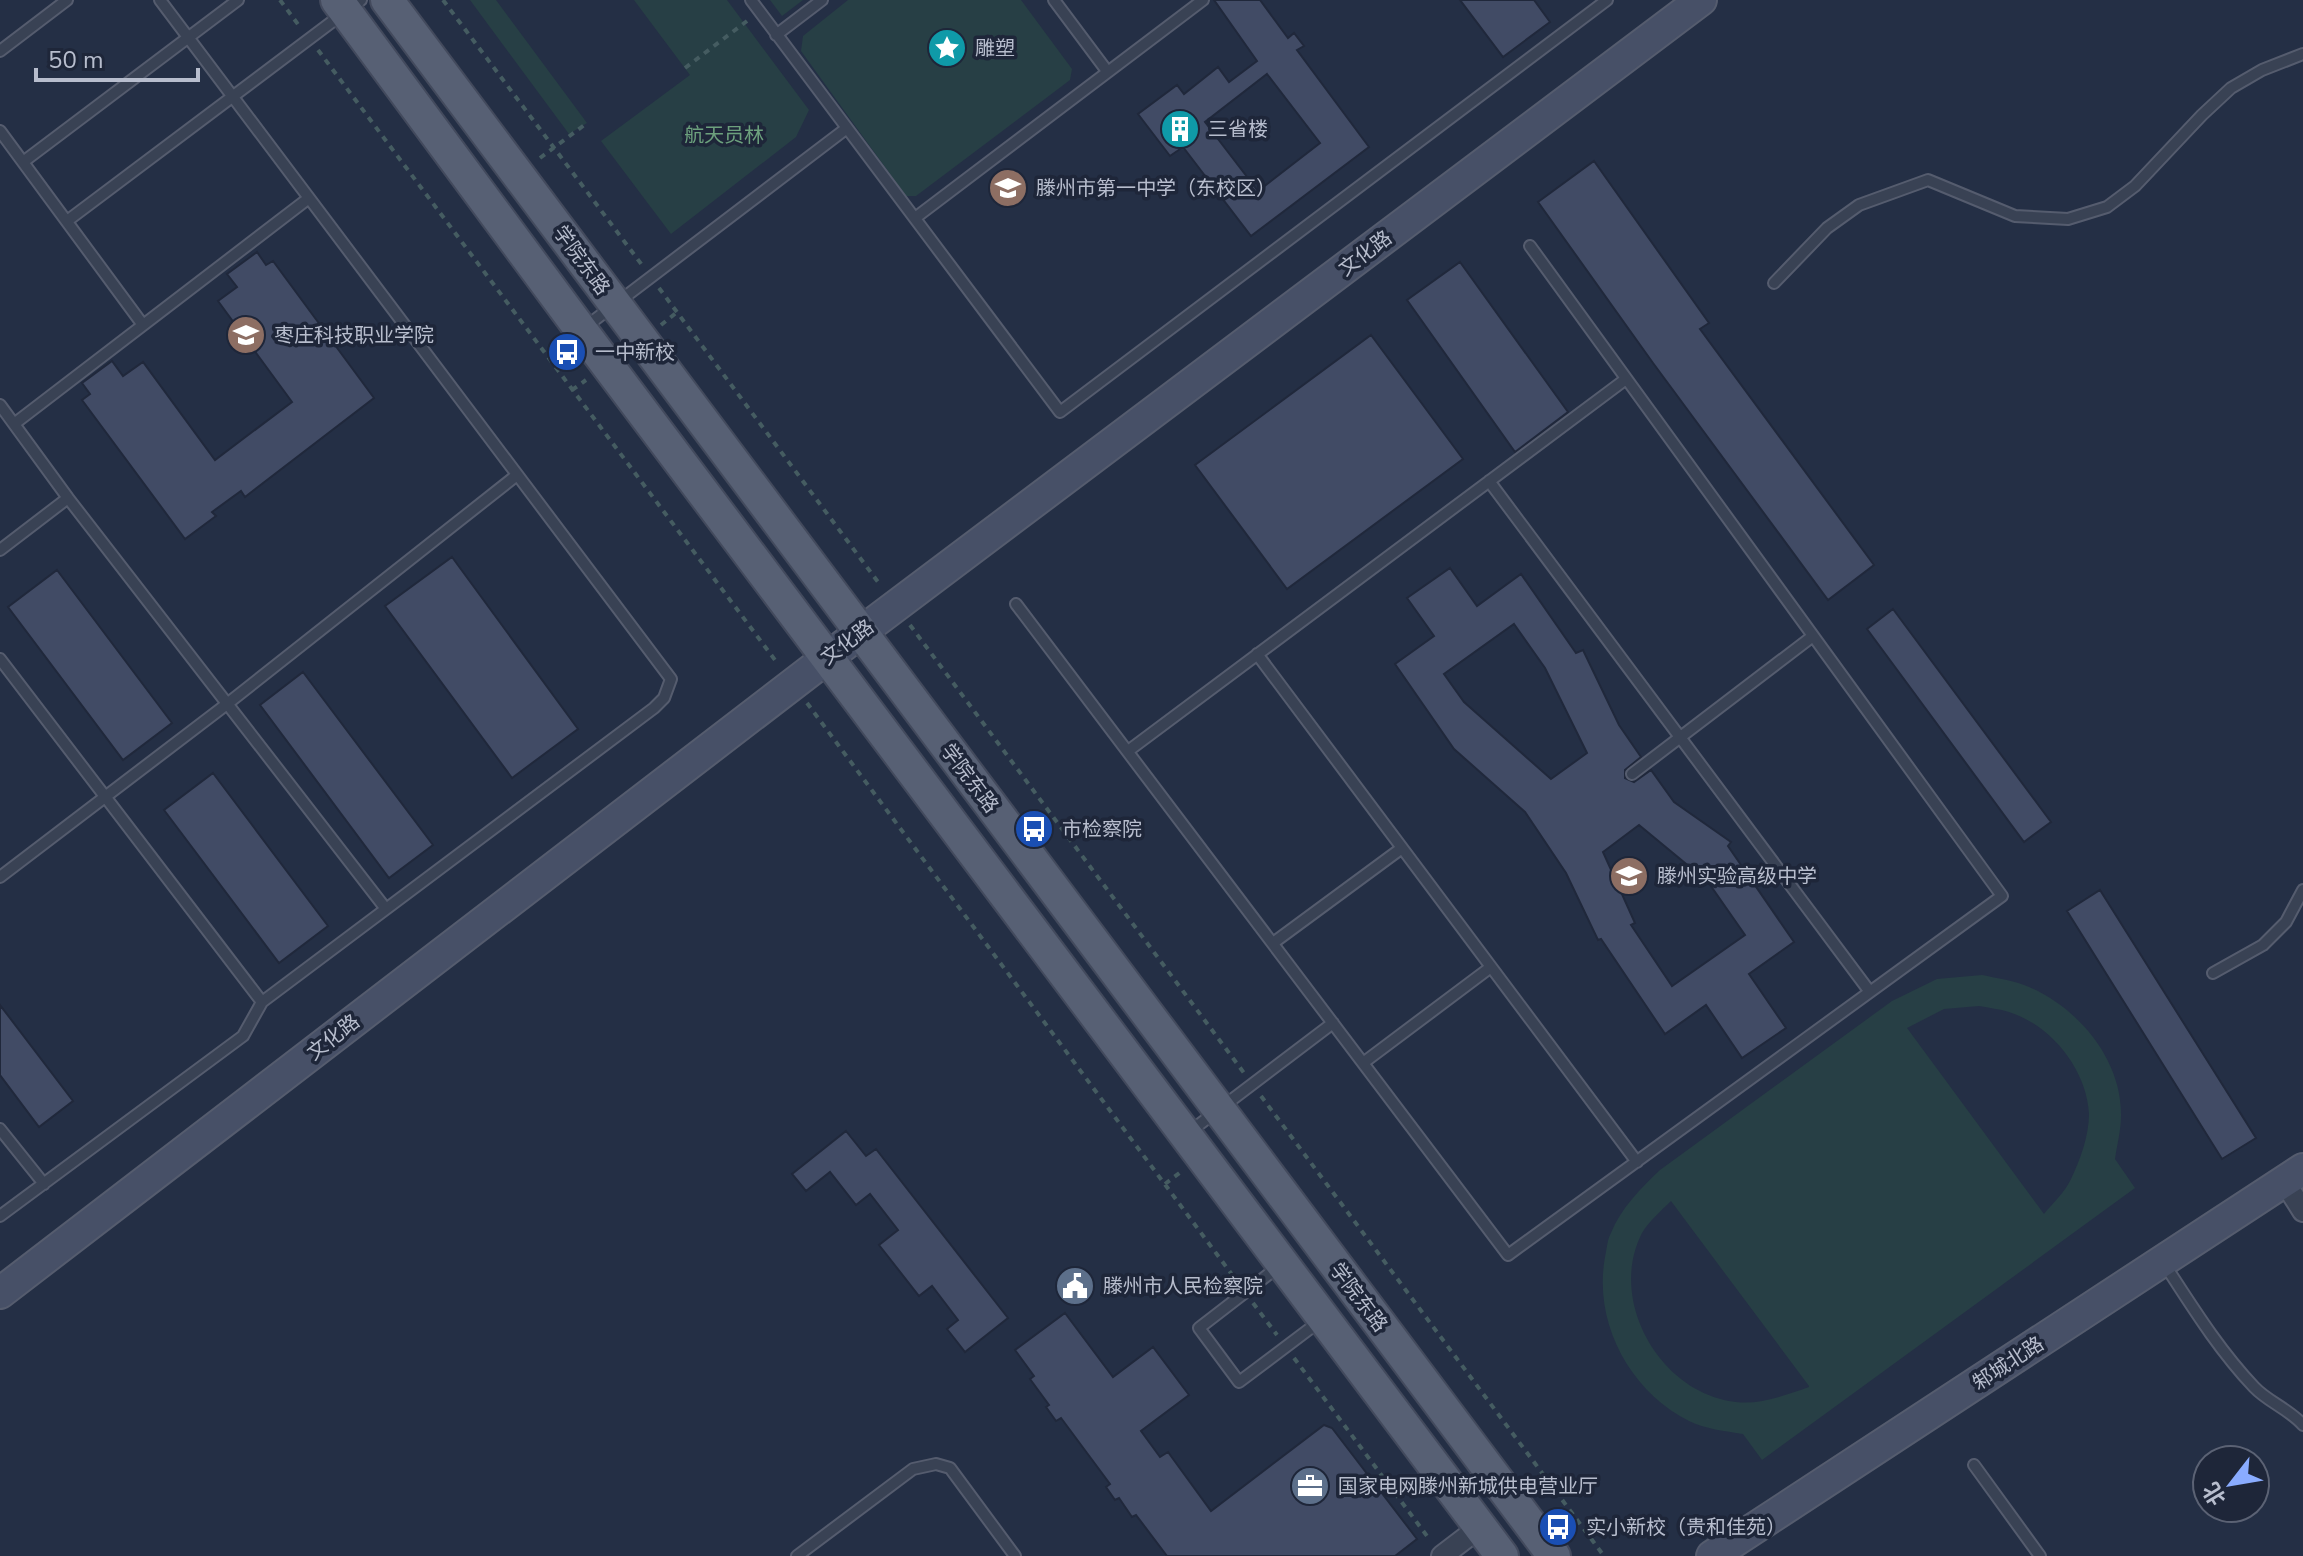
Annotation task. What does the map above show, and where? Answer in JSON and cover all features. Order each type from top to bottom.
[{"type":"main road","name":"学院东路","points":[[387,0],[1554,1556]]},
{"type":"main road","name":"学院东路","points":[[348,4],[581,330],[1502,1556]]},
{"type":"street","name":"文化路","points":[[0,1293],[861,632],[1701,0]]},
{"type":"street","points":[[2294,1175],[2303,1211]]},
{"type":"street","name":"邾城北路","points":[[1712,1556],[2294,1175]]},
{"type":"street","points":[[1442,1556],[1480,1527]]},
{"type":"lane","points":[[0,51],[67,0]]},
{"type":"lane","points":[[0,1216],[243,1036],[262,1002],[654,708],[664,698],[671,679],[160,0]]},
{"type":"lane","points":[[23,162],[238,0]]},
{"type":"lane","points":[[751,0],[1060,412],[1607,0]]},
{"type":"lane","points":[[776,35],[822,0]]},
{"type":"lane","points":[[1054,0],[1107,71]]},
{"type":"lane","points":[[915,218],[1203,0]]},
{"type":"lane","points":[[67,221],[309,39],[348,4]]},
{"type":"lane","points":[[1774,283],[1827,228],[1859,205],[1928,180],[2015,216],[2068,219],[2107,207],[2135,186],[2231,88],[2262,70],[2303,54]]},
{"type":"lane","points":[[581,330],[847,128]]},
{"type":"lane","points":[[0,131],[143,325]]},
{"type":"lane","points":[[14,424],[309,198]]},
{"type":"lane","points":[[1016,604],[1508,1255],[2002,896],[1530,246]]},
{"type":"lane","points":[[1128,751],[1626,379]]},
{"type":"lane","points":[[0,405],[68,498],[386,909]]},
{"type":"lane","points":[[0,877],[227,704],[517,475]]},
{"type":"lane","points":[[1489,481],[1870,992]]},
{"type":"lane","points":[[0,550],[68,498]]},
{"type":"lane","points":[[1632,774],[1813,636]]},
{"type":"lane","points":[[1257,654],[1637,1162]]},
{"type":"lane","points":[[0,659],[262,1002]]},
{"type":"lane","points":[[1273,943],[1402,848]]},
{"type":"lane","points":[[2213,973],[2263,945],[2286,922],[2303,890]]},
{"type":"lane","points":[[1363,1063],[1491,967]]},
{"type":"lane","points":[[1186,1135],[1333,1023]]},
{"type":"lane","points":[[0,1129],[44,1184]]},
{"type":"lane","points":[[2162,1262],[2227,1359],[2258,1391],[2294,1415],[2303,1425]]},
{"type":"lane","points":[[1283,1264],[1199,1328],[1239,1382],[1323,1318]]},
{"type":"lane","points":[[797,1556],[913,1469],[936,1464],[950,1468],[1015,1556]]},
{"type":"lane","points":[[1974,1465],[2040,1556]]},
{"type":"path","points":[[280,0],[1442,1556]]},
{"type":"path","points":[[443,0],[1604,1556]]},
{"type":"path","points":[[685,68],[760,11]]},
{"type":"path","points":[[518,174],[587,123]]},
{"type":"green space","points":[[470,0],[496,0],[587,123],[569,134]]},
{"type":"green space","name":"航天员林","points":[[634,0],[727,0],[809,110],[796,137],[671,234],[601,141],[690,75]]},
{"type":"green space","points":[[770,0],[803,0],[782,16]]},
{"type":"green space","points":[[848,0],[1021,0],[1072,69],[1070,80],[916,196],[906,196],[801,51],[803,36]]},
{"type":"green space","points":[[1982,975],[2014,982],[2043,994],[2078,1020],[2104,1054],[2114,1074],[2121,1116],[2115,1159],[2135,1188],[1762,1460],[1743,1434],[1689,1421],[1649,1392],[1633,1373],[1620,1352],[1605,1306],[1603,1282],[1610,1236],[1626,1207],[1660,1170],[1892,1001],[1937,979]],"holes":[[[1979,1006],[2006,1011],[2039,1027],[2064,1051],[2082,1081],[2089,1114],[2086,1139],[2068,1184],[2044,1214],[1907,1028],[1944,1009]],[[1671,1201],[1809,1386],[1809,1387],[1764,1401],[1736,1402],[1709,1395],[1685,1382],[1664,1363],[1648,1340],[1637,1314],[1631,1287],[1633,1259],[1642,1233]]]},
{"type":"building","name":"三省楼","points":[[1214,0],[1260,0],[1288,38],[1294,33],[1304,46],[1297,50],[1369,147],[1251,236],[1183,147],[1170,156],[1138,114],[1177,85],[1184,94],[1218,67],[1229,82],[1257,61]],"holes":[[[1267,74],[1320,143],[1258,191],[1205,122]]]},
{"type":"building","points":[[1460,0],[1534,0],[1550,22],[1503,57]]},
{"type":"building","points":[[1594,161],[1709,323],[1700,329],[1874,565],[1828,600],[1538,202]]},
{"type":"building","points":[[257,252],[266,265],[273,261],[374,398],[245,497],[241,491],[212,512],[216,516],[185,539],[82,400],[90,394],[82,383],[112,361],[123,376],[143,362],[215,460],[292,402],[218,301],[237,287],[227,274]]},
{"type":"building","points":[[1460,262],[1568,412],[1515,452],[1407,300]]},
{"type":"building","points":[[1371,335],[1463,459],[1287,589],[1195,465]]},
{"type":"building","points":[[452,557],[578,729],[512,778],[385,606]]},
{"type":"building","points":[[1450,568],[1477,606],[1521,574],[1576,653],[1583,650],[1619,725],[1641,757],[1625,770],[1625,778],[1634,782],[1651,770],[1674,802],[1731,842],[1728,846],[1794,942],[1749,974],[1786,1028],[1742,1058],[1706,1005],[1665,1034],[1601,939],[1598,940],[1566,873],[1525,812],[1454,749],[1395,664],[1434,636],[1407,598]],"holes":[[[1514,624],[1545,668],[1587,753],[1551,779],[1464,702],[1444,674]],[[1639,825],[1708,882],[1745,935],[1672,986],[1631,925],[1635,923],[1603,852]]]},
{"type":"building","points":[[57,570],[172,723],[123,760],[8,607]]},
{"type":"building","points":[[1893,609],[2051,822],[2024,842],[1867,629]]},
{"type":"building","points":[[303,672],[433,845],[389,878],[260,705]]},
{"type":"building","points":[[213,773],[328,926],[279,963],[164,810]]},
{"type":"building","points":[[2100,890],[2256,1138],[2222,1159],[2067,911]]},
{"type":"building","points":[[0,1005],[73,1101],[39,1127],[0,1075]]},
{"type":"building","points":[[846,1131],[866,1156],[876,1149],[1008,1318],[965,1352],[947,1329],[958,1320],[932,1286],[919,1296],[879,1245],[898,1230],[870,1194],[856,1205],[830,1172],[806,1191],[792,1174]]},
{"type":"building","points":[[1065,1313],[1113,1377],[1153,1347],[1189,1395],[1141,1431],[1160,1457],[1168,1452],[1211,1511],[1324,1425],[1332,1428],[1417,1539],[1395,1556],[1167,1556],[1136,1515],[1132,1517],[1119,1498],[1115,1500],[1106,1487],[1110,1484],[1061,1418],[1056,1421],[1046,1407],[1049,1405],[1030,1379],[1034,1376],[1015,1350]]},
{"type":"place","name":"雕塑","points":[[947,48]]},
{"type":"place","name":"三省楼","points":[[1180,129]]},
{"type":"place","name":"滕州市第一中学（东校区）","points":[[1008,188]]},
{"type":"place","name":"枣庄科技职业学院","points":[[246,335]]},
{"type":"place","name":"一中新校","points":[[567,352]]},
{"type":"place","name":"市检察院","points":[[1034,829]]},
{"type":"place","name":"滕州实验高级中学","points":[[1629,876]]},
{"type":"place","name":"滕州市人民检察院","points":[[1075,1286]]},
{"type":"place","name":"国家电网滕州新城供电营业厅","points":[[1310,1486]]},
{"type":"place","name":"实小新校（贵和佳苑）","points":[[1558,1527]]}]
